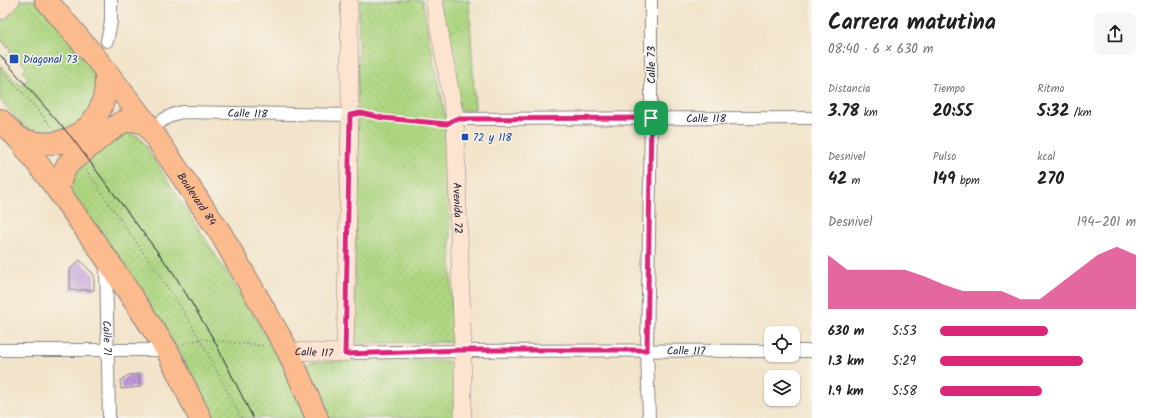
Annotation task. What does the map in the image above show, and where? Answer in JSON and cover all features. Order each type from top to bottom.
[{"type":"highway","name":"Boulevard 84","points":[[46,0],[106,71],[148,127],[221,234],[288,351],[317,418]]},
{"type":"highway","points":[[57,189],[68,164],[72,138],[84,130],[94,120],[101,109],[107,84],[106,71]]},
{"type":"highway","points":[[0,120],[18,138],[57,189],[106,258],[167,350],[200,418]]},
{"type":"highway","points":[[18,138],[29,142],[52,144],[70,149],[105,134],[122,122],[133,120],[148,127]]},
{"type":"street","points":[[0,11],[11,0]]},
{"type":"street","points":[[107,41],[111,22],[111,0]]},
{"type":"street","points":[[345,354],[350,115],[349,0]]},
{"type":"street","name":"Avenida 72","points":[[434,0],[455,119],[463,350],[463,418]]},
{"type":"street","name":"Calle 73","points":[[650,418],[647,350],[651,118],[651,0]]},
{"type":"street","name":"Calle 118","points":[[148,127],[172,114],[182,112],[350,115]]},
{"type":"street","name":"Calle 118","points":[[455,119],[812,118]]},
{"type":"street","name":"Calle 71","points":[[106,258],[109,418]]},
{"type":"street","points":[[0,350],[167,350]]},
{"type":"street","name":"Calle 117","points":[[288,351],[345,354],[463,350],[764,351]]},
{"type":"street","points":[[800,351],[812,352]]},
{"type":"path","points":[[0,41],[10,52],[6,56]]},
{"type":"path","points":[[0,69],[20,90],[70,149],[177,301],[200,339],[241,418]]},
{"type":"path","points":[[350,115],[361,113],[383,118],[447,124],[455,119]]},
{"type":"path","points":[[167,350],[175,345],[200,339],[254,345],[288,351]]},
{"type":"green space","points":[[21,0],[37,0],[94,71],[98,92],[88,117],[73,129],[41,135],[24,127],[0,100],[0,65],[20,85],[29,78],[23,71],[26,67],[0,37],[0,20]]},
{"type":"green space","points":[[359,0],[422,0],[447,124],[453,342],[354,343]]},
{"type":"green space","points":[[439,0],[469,0],[475,109],[460,111]]},
{"type":"green space","points":[[123,132],[140,137],[274,347],[307,418],[214,418],[175,345],[66,189],[69,173]]},
{"type":"green space","points":[[449,361],[455,368],[455,418],[324,418],[303,368],[310,362]]},
{"type":"building","points":[[80,260],[94,275],[94,290],[70,290],[70,269]]},
{"type":"building","points":[[139,374],[140,387],[121,389],[120,381],[128,375]]},
{"type":"tram line","points":[[0,55],[72,138],[174,274],[214,340],[253,418]]},
{"type":"place","name":"Diagonal 73","points":[[14,59]]},
{"type":"place","name":"72 y 118","points":[[465,137]]},
{"type":"route","points":[[361,113],[383,118],[447,124],[455,119],[651,118],[647,350],[463,350],[345,354],[350,115],[361,113]]}]
